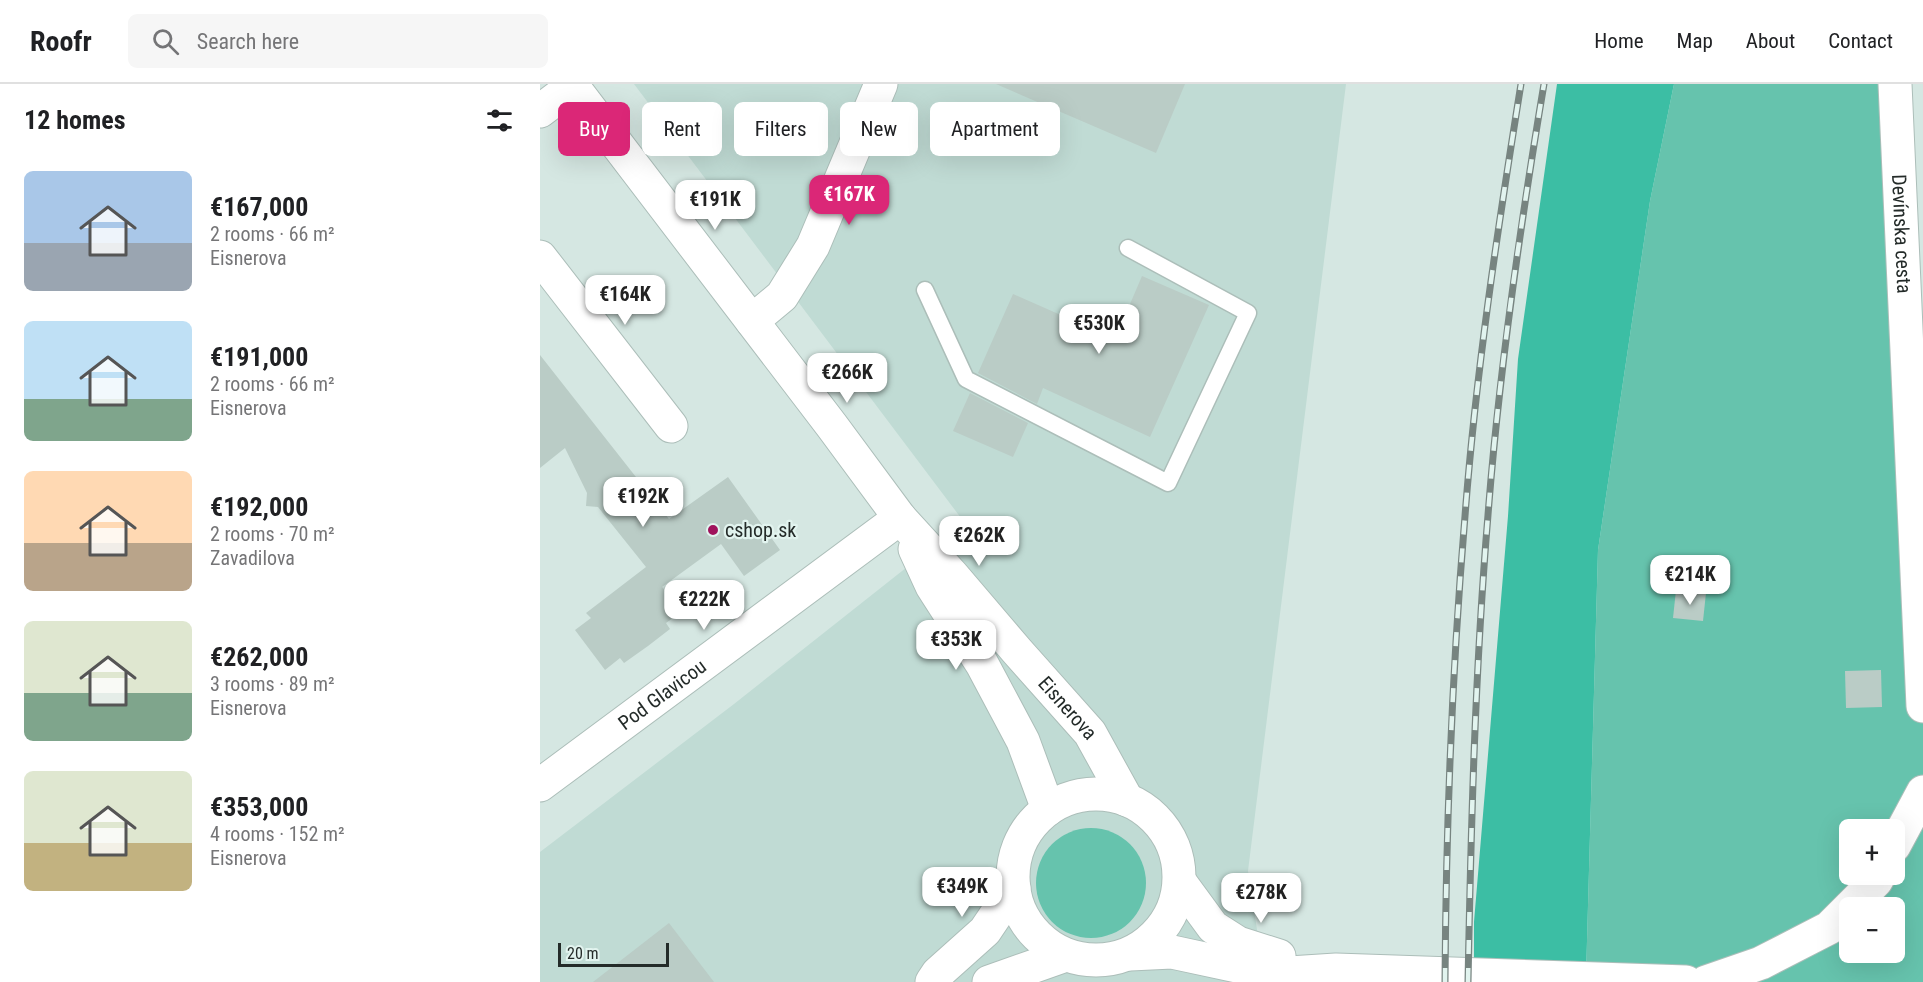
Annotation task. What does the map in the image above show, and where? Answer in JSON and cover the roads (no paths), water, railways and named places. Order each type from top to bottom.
[{"type":"street","points":[[752,321],[782,296],[813,246],[881,84]]},
{"type":"street","name":"Devínska cesta","points":[[1895,84],[1923,706]]},
{"type":"street","points":[[540,111],[572,85]]},
{"type":"street","name":"Eisnerova","points":[[572,85],[900,518],[1090,733],[1128,800]]},
{"type":"street","points":[[540,257],[670,426]]},
{"type":"street","name":"Eisnerova","points":[[900,518],[932,585],[982,664],[1023,741],[1048,809]]},
{"type":"street","name":"Pod Glavicou","points":[[540,785],[900,518]]},
{"type":"street","points":[[1905,826],[1923,792]]},
{"type":"street","name":"Eisnerova","points":[[1086,795],[1107,795],[1128,800],[1148,812],[1164,828],[1174,849],[1180,882],[1174,908],[1161,931],[1152,940],[1130,954],[1111,960],[1091,961],[1066,955],[1044,942],[1030,927],[1020,909],[1014,888],[1014,865],[1020,844],[1032,824],[1048,809],[1066,799],[1086,795]]},
{"type":"street","points":[[1180,882],[1213,927],[1238,943],[1336,970]]},
{"type":"street","points":[[1706,982],[1761,963],[1829,928],[1872,885]]},
{"type":"street","points":[[931,979],[985,931],[1014,888]]},
{"type":"street","points":[[1130,954],[1172,952],[1274,974],[1336,970],[1686,982]]},
{"type":"street","points":[[989,982],[1066,955]]},
{"type":"lane","points":[[925,290],[966,379],[1168,483],[1248,313],[1128,248]]},
{"type":"railway","points":[[1445,982],[1451,749],[1465,516],[1481,353],[1521,84]]},
{"type":"railway","points":[[1468,982],[1474,748],[1488,515],[1511,299],[1544,84]]},
{"type":"place","name":"cshop.sk","points":[[713,530]]}]
